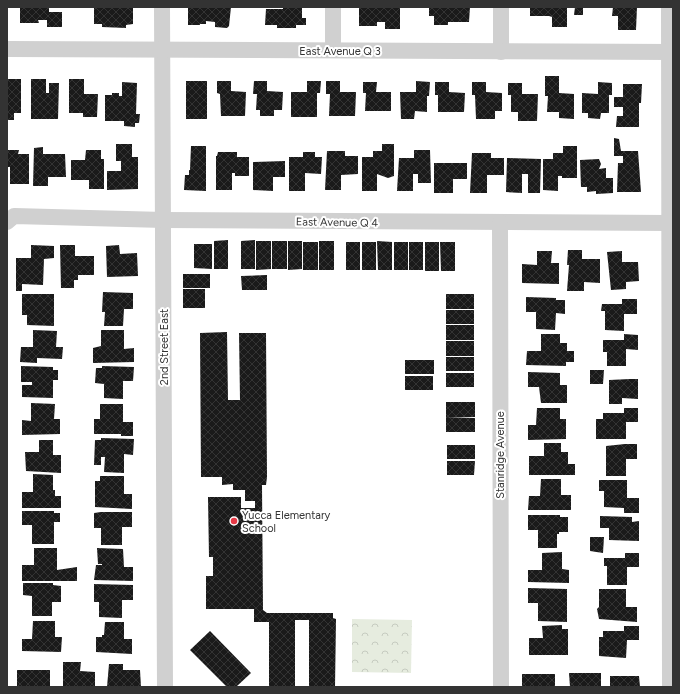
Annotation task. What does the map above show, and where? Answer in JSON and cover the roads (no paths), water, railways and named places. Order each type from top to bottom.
[{"type":"street","name":"2nd Street East","points":[[162,7],[165,687]]},
{"type":"street","points":[[333,7],[333,50]]},
{"type":"street","points":[[501,7],[501,52]]},
{"type":"street","points":[[669,7],[671,52],[669,224],[670,687]]},
{"type":"street","name":"East Avenue Q 3","points":[[7,49],[671,52]]},
{"type":"street","name":"East Avenue Q 4","points":[[7,222],[14,216],[164,220],[669,224]]},
{"type":"street","name":"Stanridge Avenue","points":[[500,223],[501,687]]},
{"type":"place","name":"Yucca Elementary School","points":[[234,521]]}]
